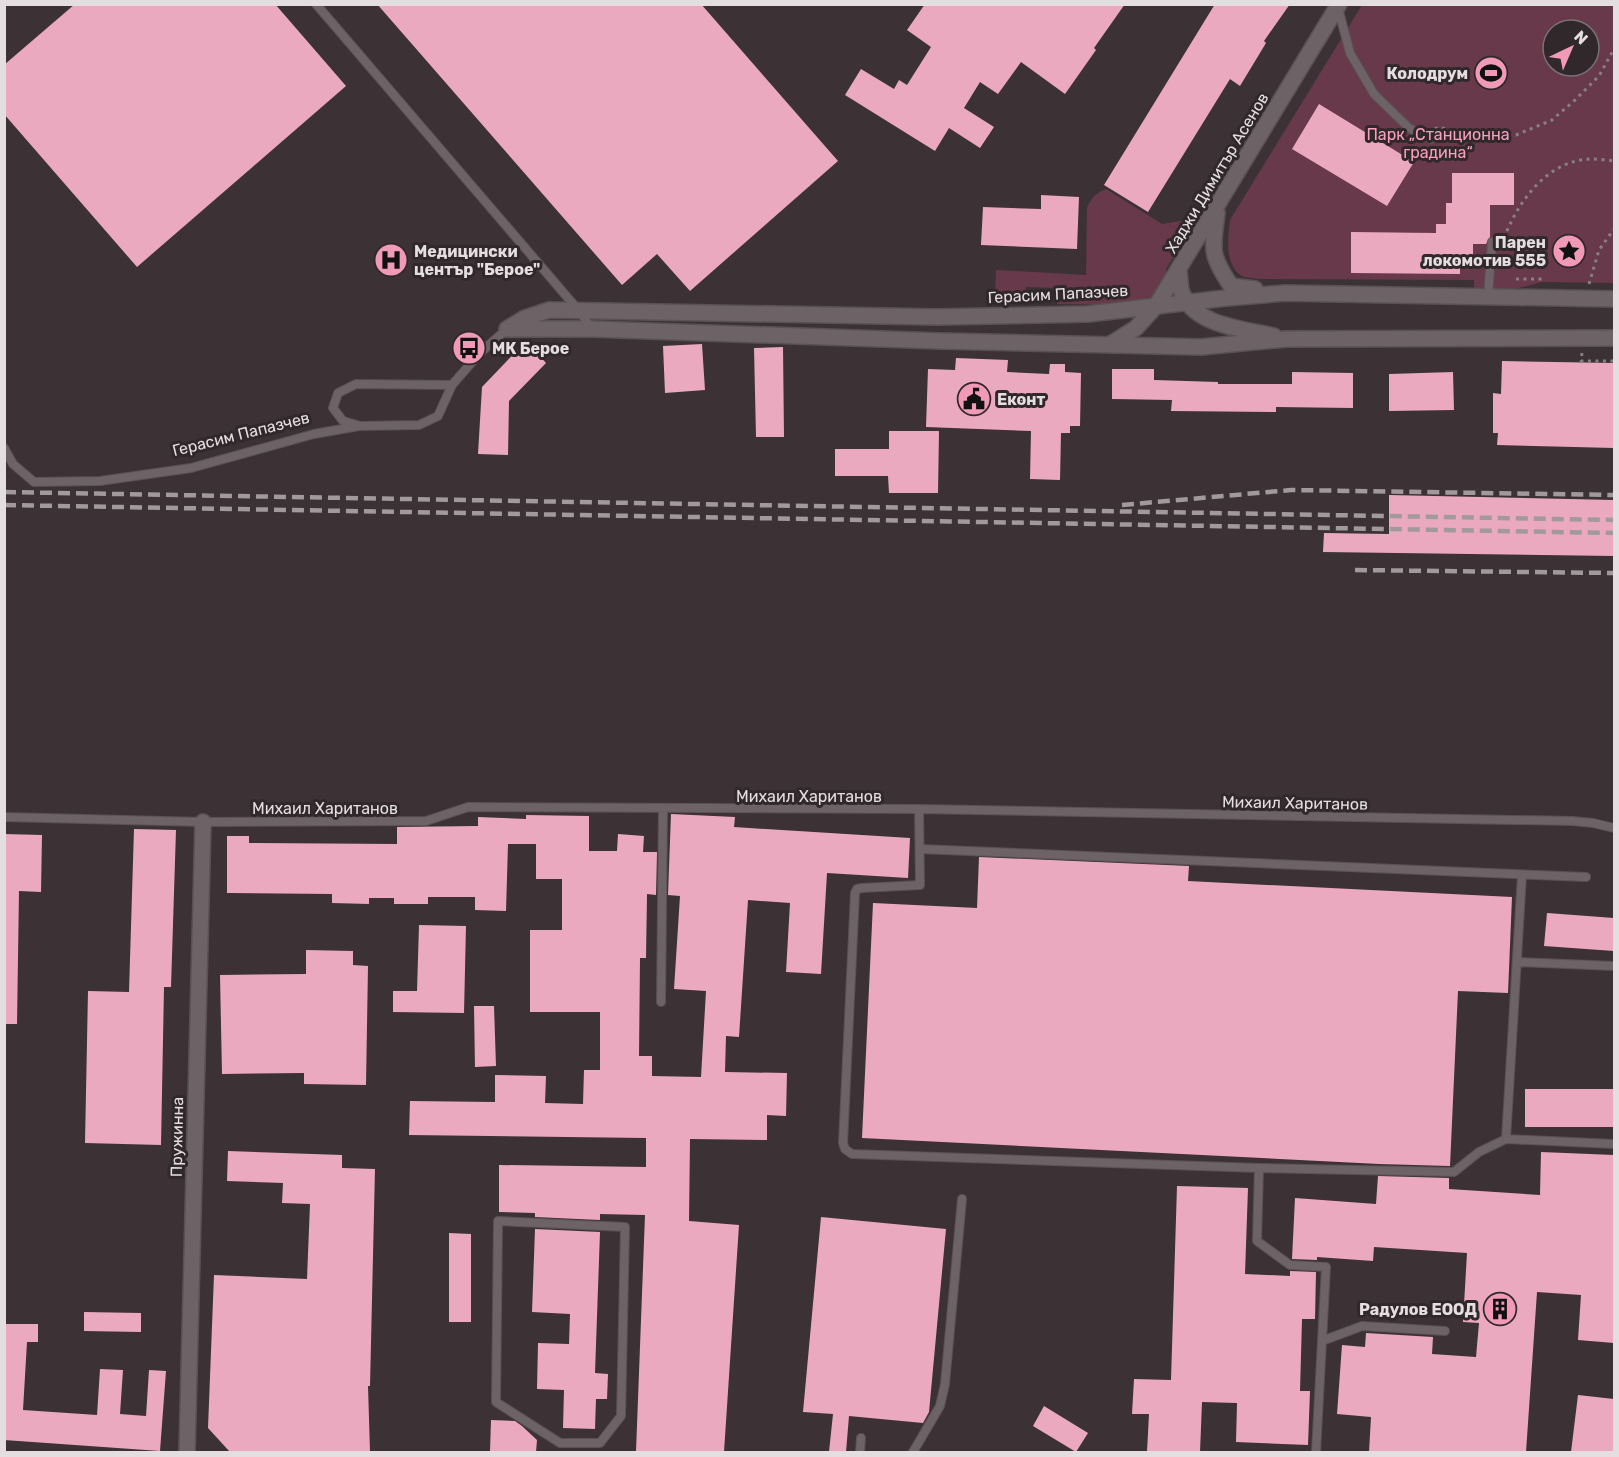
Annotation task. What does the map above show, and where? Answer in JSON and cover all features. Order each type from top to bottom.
[{"type":"street","name":"Хаджи Димитър Асенов","points":[[1109,345],[1136,328],[1156,306],[1179,272],[1339,5]]},
{"type":"street","points":[[1218,208],[1213,244],[1216,264],[1231,286],[1285,293]]},
{"type":"street","points":[[1179,272],[1181,290],[1187,302],[1207,318],[1225,325],[1286,339]]},
{"type":"street","name":"Герасим Папазчев","points":[[507,329],[525,318],[549,310],[937,317],[1088,314],[1285,293],[1614,299]]},
{"type":"street","points":[[937,317],[940,341]]},
{"type":"street","points":[[507,329],[592,329],[1201,347],[1286,339],[1614,338]]},
{"type":"street","name":"Пружинна","points":[[186,1452],[202,822]]},
{"type":"lane","points":[[315,4],[580,312],[592,329]]},
{"type":"lane","points":[[1339,5],[1350,53],[1374,94],[1409,128],[1431,139]]},
{"type":"lane","points":[[1488,296],[1492,242]]},
{"type":"lane","name":"Герасим Папазчев","points":[[4,448],[13,464],[34,482],[100,481],[191,468],[314,434],[359,426],[419,425],[438,416],[452,385],[479,354],[507,329]]},
{"type":"lane","points":[[359,426],[343,421],[333,408],[338,393],[356,384],[452,385]]},
{"type":"lane","name":"Михаил Хаританов","points":[[4,817],[202,822],[426,821],[468,807],[919,809],[1572,821],[1614,828]]},
{"type":"lane","points":[[661,1002],[663,809]]},
{"type":"lane","points":[[919,809],[921,882],[918,886],[862,888],[857,889],[855,893],[844,1131],[845,1149],[852,1154],[1259,1168],[1454,1172],[1479,1152],[1506,1139],[1614,1144]]},
{"type":"lane","points":[[920,849],[1586,878]]},
{"type":"lane","points":[[1506,1139],[1522,875]]},
{"type":"lane","points":[[1517,962],[1614,966]]},
{"type":"lane","points":[[1259,1168],[1257,1241],[1290,1265],[1326,1267],[1316,1452]]},
{"type":"lane","points":[[913,1452],[940,1406],[945,1384],[962,1199]]},
{"type":"lane","points":[[498,1221],[625,1227],[621,1416],[600,1443],[561,1443],[496,1402],[498,1221]]},
{"type":"lane","points":[[1322,1341],[1362,1326],[1444,1331]]},
{"type":"lane","points":[[860,1452],[861,1438]]},
{"type":"lane","points":[[560,1452],[561,1443]]},
{"type":"path","points":[[1431,139],[1434,130],[1439,127],[1467,135],[1516,135],[1552,120],[1599,76],[1614,49]]},
{"type":"path","points":[[1503,241],[1514,214],[1538,183],[1562,166],[1588,159],[1614,161]]},
{"type":"path","points":[[1510,280],[1544,279]]},
{"type":"path","points":[[1594,361],[1614,361]]},
{"type":"green space","name":"Парк „Станционна градина“","points":[[1362,5],[1614,5],[1614,283],[1542,282],[1515,289],[1474,288],[1474,280],[1259,279],[1244,277],[1238,273],[1230,259],[1228,243],[1230,220]]},
{"type":"green space","points":[[1106,189],[1162,224],[1198,218],[1166,269],[1166,285],[1154,298],[1135,305],[1057,304],[1057,288],[1026,287],[1024,301],[995,302],[996,270],[1086,275],[1087,208],[1094,196]]},
{"type":"building","points":[[75,4],[275,4],[346,86],[137,267],[4,114],[4,65]]},
{"type":"building","points":[[377,4],[701,4],[838,161],[690,291],[657,254],[622,285]]},
{"type":"building","points":[[925,4],[1125,4],[1065,94],[1021,62],[998,94],[980,82],[964,108],[994,127],[980,148],[949,128],[935,151],[845,95],[861,69],[894,89],[899,80],[907,85],[931,47],[907,30]]},
{"type":"building","points":[[1215,4],[1290,4],[1264,41],[1266,43],[1240,86],[1230,79],[1148,212],[1104,185]]},
{"type":"building","points":[[1319,104],[1414,162],[1387,206],[1292,149]]},
{"type":"building","points":[[1452,173],[1514,173],[1514,205],[1490,205],[1490,237],[1486,244],[1473,244],[1473,267],[1460,267],[1460,274],[1351,273],[1351,232],[1436,233],[1436,224],[1446,224],[1446,203],[1452,203]]},
{"type":"building","points":[[1041,195],[1079,197],[1077,249],[981,245],[983,207],[1041,209]]},
{"type":"building","points":[[526,341],[546,363],[509,401],[508,455],[478,454],[482,387]]},
{"type":"building","points":[[702,344],[705,390],[665,393],[663,346]]},
{"type":"building","points":[[783,347],[784,437],[756,437],[754,348]]},
{"type":"building","points":[[956,358],[1008,360],[1007,372],[1049,374],[1050,364],[1065,364],[1065,372],[1081,373],[1080,426],[1070,426],[1070,433],[1061,433],[1060,480],[1030,479],[1031,431],[926,427],[928,369],[955,370]]},
{"type":"building","points":[[1502,361],[1614,363],[1614,448],[1497,445],[1498,433],[1493,433],[1493,393],[1501,394]]},
{"type":"building","points":[[1112,369],[1154,369],[1154,380],[1218,382],[1218,384],[1292,384],[1292,372],[1353,373],[1353,408],[1276,407],[1276,412],[1171,411],[1172,400],[1112,399]]},
{"type":"building","points":[[1453,372],[1454,410],[1389,411],[1389,374]]},
{"type":"building","points":[[889,431],[939,431],[938,493],[889,493],[888,476],[835,476],[835,449],[889,449]]},
{"type":"building","points":[[1389,495],[1614,500],[1614,556],[1323,552],[1324,533],[1389,534]]},
{"type":"building","points":[[671,814],[735,817],[734,827],[910,838],[908,878],[827,873],[821,974],[786,972],[790,903],[748,900],[739,1037],[726,1036],[725,1072],[787,1073],[786,1116],[767,1115],[767,1140],[690,1139],[689,1221],[739,1225],[724,1452],[636,1452],[645,1215],[600,1214],[600,1220],[535,1217],[535,1213],[499,1212],[499,1165],[646,1167],[646,1138],[409,1135],[410,1101],[495,1102],[495,1075],[546,1076],[545,1103],[583,1104],[584,1070],[600,1070],[600,1012],[530,1012],[530,930],[562,930],[562,879],[536,879],[536,844],[508,844],[506,911],[475,910],[475,897],[428,897],[428,904],[394,904],[394,898],[369,898],[369,904],[332,903],[332,894],[227,893],[227,836],[249,836],[249,843],[397,844],[397,827],[478,826],[478,817],[526,819],[526,815],[589,816],[589,851],[617,851],[618,834],[644,836],[643,852],[657,852],[656,895],[647,894],[646,958],[640,958],[639,1056],[652,1056],[652,1076],[701,1077],[706,991],[674,989],[680,896],[668,895]]},
{"type":"building","points":[[134,829],[176,830],[171,987],[164,987],[161,1145],[85,1143],[88,991],[129,992]]},
{"type":"building","points":[[4,834],[42,835],[41,892],[19,891],[17,1024],[4,1024]]},
{"type":"building","points":[[979,857],[1189,866],[1188,881],[1512,897],[1508,993],[1458,991],[1450,1166],[862,1138],[873,903],[977,908]]},
{"type":"building","points":[[1547,913],[1614,918],[1614,951],[1544,946]]},
{"type":"building","points":[[419,925],[466,926],[464,1013],[393,1012],[393,991],[417,991]]},
{"type":"building","points":[[306,950],[353,951],[353,965],[368,966],[366,1085],[304,1084],[304,1073],[222,1074],[220,975],[306,974]]},
{"type":"building","points":[[474,1006],[494,1006],[496,1066],[475,1067]]},
{"type":"building","points":[[1525,1089],[1614,1089],[1614,1127],[1525,1127]]},
{"type":"building","points":[[228,1151],[342,1155],[342,1168],[375,1169],[370,1386],[368,1386],[370,1452],[230,1452],[208,1428],[214,1275],[307,1279],[310,1204],[282,1203],[283,1183],[227,1181]]},
{"type":"building","name":"Радулов ЕООД","points":[[1541,1152],[1614,1155],[1614,1343],[1578,1340],[1581,1295],[1537,1292],[1526,1452],[1369,1452],[1371,1417],[1337,1414],[1342,1345],[1365,1347],[1366,1333],[1433,1337],[1432,1354],[1476,1357],[1479,1323],[1463,1322],[1467,1253],[1374,1247],[1373,1261],[1317,1257],[1317,1260],[1292,1259],[1295,1198],[1376,1204],[1378,1176],[1449,1178],[1449,1189],[1540,1195]]},
{"type":"building","points":[[1177,1186],[1248,1188],[1245,1274],[1290,1276],[1290,1271],[1316,1272],[1315,1319],[1302,1319],[1300,1391],[1310,1391],[1308,1445],[1236,1442],[1237,1403],[1202,1402],[1200,1452],[1147,1452],[1149,1414],[1132,1414],[1134,1379],[1171,1380]]},
{"type":"building","points":[[821,1217],[946,1229],[929,1412],[923,1423],[849,1416],[846,1452],[829,1452],[833,1414],[803,1412]]},
{"type":"building","points":[[535,1229],[600,1232],[595,1373],[608,1374],[607,1399],[596,1399],[595,1429],[563,1428],[564,1390],[537,1389],[538,1343],[569,1344],[570,1314],[532,1312]]},
{"type":"building","points":[[449,1233],[471,1234],[471,1322],[449,1322]]},
{"type":"building","points":[[84,1312],[141,1313],[141,1332],[84,1331]]},
{"type":"building","points":[[4,1324],[38,1324],[38,1342],[27,1342],[23,1410],[97,1415],[100,1369],[123,1370],[120,1414],[146,1416],[149,1370],[166,1371],[160,1451],[4,1440]]},
{"type":"building","points":[[1578,1395],[1614,1399],[1614,1452],[1571,1452]]},
{"type":"building","points":[[1044,1406],[1088,1433],[1076,1452],[1033,1426]]},
{"type":"building","points":[[491,1420],[515,1421],[537,1440],[536,1452],[490,1452]]},
{"type":"railway","points":[[1122,505],[1291,490],[1614,495]]},
{"type":"railway","points":[[4,492],[1614,520]]},
{"type":"railway","points":[[4,505],[1614,533]]},
{"type":"railway","points":[[1355,570],[1614,573]]},
{"type":"place","name":"Колодрум","points":[[1491,73]]},
{"type":"place","name":"Парен локомотив 555","points":[[1569,251]]},
{"type":"place","name":"Медицински център \"Берое\"","points":[[391,260]]},
{"type":"place","name":"МК Берое","points":[[469,348]]},
{"type":"place","name":"Еконт","points":[[974,399]]},
{"type":"place","name":"Радулов ЕООД","points":[[1500,1309]]}]
